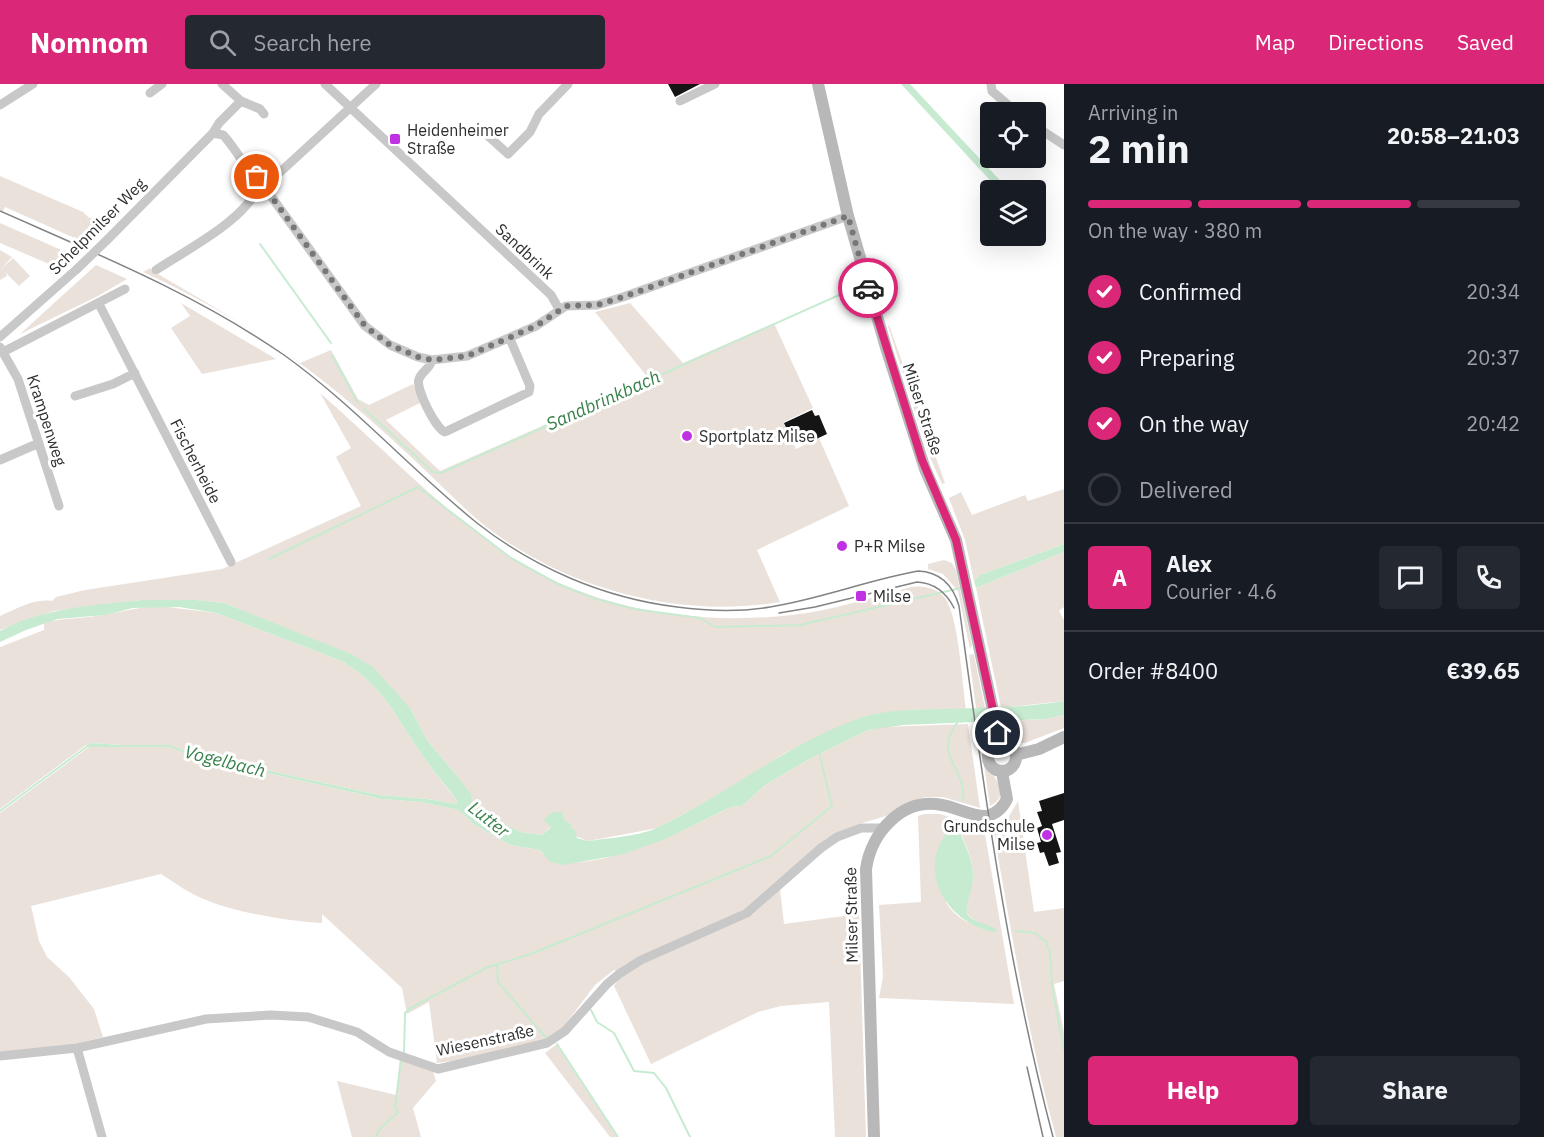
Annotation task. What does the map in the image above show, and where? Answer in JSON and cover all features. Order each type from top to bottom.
[{"type":"main road","name":"Milser Straße","points":[[818,84],[848,216],[922,460],[956,540],[999,738]]},
{"type":"main road","points":[[1016,754],[1039,749],[1064,737]]},
{"type":"main road","points":[[999,738],[1016,754],[1014,765],[1002,772],[994,770],[987,756],[999,738]]},
{"type":"main road","name":"Milser Straße","points":[[874,1137],[866,869],[871,846],[883,828],[902,813],[926,804],[940,804],[981,816],[1000,810],[1007,799],[1002,772]]},
{"type":"street","points":[[0,105],[33,84]]},
{"type":"street","points":[[150,93],[162,84]]},
{"type":"street","points":[[222,84],[241,101],[260,109],[264,114]]},
{"type":"street","name":"Sandbrink","points":[[325,84],[551,295],[559,309]]},
{"type":"street","points":[[213,133],[223,135],[257,177],[264,179],[277,174],[376,84]]},
{"type":"street","points":[[487,135],[508,154],[530,132],[539,114],[568,84]]},
{"type":"street","points":[[680,101],[715,84]]},
{"type":"street","points":[[991,84],[992,91],[1005,102]]},
{"type":"street","name":"Schelpmilser Weg","points":[[0,337],[107,240],[213,133],[219,123],[241,101]]},
{"type":"street","points":[[1046,133],[1064,145]]},
{"type":"street","points":[[156,270],[234,217],[256,196],[264,179]]},
{"type":"street","points":[[264,179],[268,192],[365,326],[390,345],[418,357],[432,360],[467,356],[536,326],[566,306],[597,305],[623,297],[848,216]]},
{"type":"street","points":[[2,349],[99,304],[125,289]]},
{"type":"street","name":"Fischerheide","points":[[99,304],[231,562]]},
{"type":"street","points":[[432,360],[431,365],[419,378],[418,387],[437,427],[445,432],[529,392],[530,386],[510,339]]},
{"type":"street","name":"Krampenweg","points":[[2,349],[18,379],[59,506]]},
{"type":"street","points":[[75,396],[113,384],[135,373]]},
{"type":"street","points":[[0,460],[39,443]]},
{"type":"street","name":"Wiesenstraße","points":[[0,1056],[77,1048],[206,1019],[271,1015],[308,1017],[357,1032],[390,1052],[438,1069],[547,1043],[565,1031],[619,974],[641,960],[747,913],[821,848],[837,837],[861,828],[883,828]]},
{"type":"street","points":[[77,1048],[102,1137]]},
{"type":"shaded area","points":[[0,176],[83,212],[107,226],[88,244],[5,207],[3,211],[0,210]]},
{"type":"shaded area","points":[[0,223],[75,256],[63,270],[0,243]]},
{"type":"shaded area","points":[[0,250],[12,257],[1,269],[13,258],[30,276],[19,286],[5,272],[7,276],[0,280]]},
{"type":"shaded area","points":[[96,265],[127,279],[98,296],[20,334]]},
{"type":"shaded area","points":[[150,268],[155,275],[158,274],[250,329],[213,307],[143,272]]},
{"type":"shaded area","points":[[181,303],[276,359],[202,374],[171,328],[190,316]]},
{"type":"shaded area","points":[[630,303],[683,363],[774,323],[813,408],[784,422],[796,449],[819,438],[849,506],[757,550],[780,602],[744,606],[708,606],[636,597],[566,574],[503,539],[466,509],[364,415],[290,356],[300,363],[331,350],[358,399],[369,405],[413,384],[422,402],[386,420],[440,471],[649,379],[595,312]]},
{"type":"shaded area","points":[[889,325],[945,483],[942,484],[928,453]]},
{"type":"shaded area","points":[[320,393],[433,496],[480,535],[537,572],[571,588],[606,600],[680,615],[755,618],[822,610],[911,587],[920,586],[934,590],[945,598],[954,620],[966,709],[909,710],[875,714],[859,719],[785,753],[728,790],[658,828],[588,841],[551,826],[542,835],[521,832],[489,817],[472,802],[470,794],[458,777],[427,740],[410,708],[361,660],[224,603],[195,600],[142,600],[115,603],[54,611],[0,630],[0,616],[25,605],[45,600],[52,601],[56,597],[85,590],[222,569],[361,506],[336,457],[351,448]]},
{"type":"shaded area","points":[[1064,489],[1064,544],[980,575],[974,581],[965,540],[949,498],[961,492],[972,515],[1025,495],[1028,501]]},
{"type":"shaded area","points":[[1064,552],[1064,607],[1059,611],[1064,620],[1064,701],[1001,708],[976,588]]},
{"type":"shaded area","points":[[944,560],[952,563],[956,570],[972,645],[970,649],[958,591],[943,574],[928,569],[928,564]]},
{"type":"shaded area","points":[[159,606],[216,613],[342,661],[358,672],[382,695],[431,768],[457,800],[456,804],[379,795],[193,754],[170,745],[94,743],[86,745],[0,809],[0,647],[44,630],[44,623]]},
{"type":"shaded area","points":[[974,654],[985,708],[976,708],[969,655]]},
{"type":"shaded area","points":[[1064,715],[1064,728],[1025,743],[1019,743],[1007,734],[1004,721],[1046,719]]},
{"type":"shaded area","points":[[988,722],[991,740],[984,759],[1000,789],[997,801],[990,806],[978,723]]},
{"type":"shaded area","points":[[968,724],[980,808],[943,797],[925,797],[902,806],[889,815],[856,825],[826,839],[747,908],[617,971],[614,970],[595,985],[558,1034],[547,1039],[466,1059],[437,1063],[429,1002],[407,1014],[402,988],[322,914],[322,923],[232,909],[194,895],[161,874],[31,906],[39,941],[47,957],[69,977],[94,1009],[103,1037],[75,1044],[0,1052],[0,813],[89,747],[169,747],[192,756],[382,799],[421,802],[460,810],[475,825],[510,845],[540,850],[554,860],[576,863],[632,850],[690,827],[731,807],[742,806],[765,785],[813,757],[868,730],[882,727]]},
{"type":"shaded area","points":[[1018,801],[1034,912],[1064,908],[1064,981],[1054,984],[1064,1032],[1064,1137],[1056,1137],[1037,1060],[993,827],[1008,818]]},
{"type":"shaded area","points":[[940,814],[984,828],[1014,1004],[879,998],[883,977],[879,905],[921,902],[918,816]],"holes":[[[956,823],[968,849],[973,870],[967,914],[979,924],[993,927],[978,925],[961,919],[946,903]]]},
{"type":"shaded area","points":[[780,889],[784,924],[859,914],[866,1137],[835,1137],[829,1002],[781,1006],[758,1012],[651,1064],[614,986],[621,976],[641,963],[752,915]]},
{"type":"shaded area","points":[[557,1044],[618,1137],[610,1137],[545,1053]]},
{"type":"shaded area","points":[[400,1060],[433,1071],[436,1081],[413,1108],[421,1137],[352,1137],[337,1081],[396,1095]]},
{"type":"water","points":[[901,84],[910,84],[980,159],[980,168],[988,168],[1000,180],[990,180]]},
{"type":"water","points":[[1064,544],[1064,552],[976,588],[974,581],[980,575]]},
{"type":"water","name":"Lutter","points":[[142,600],[196,600],[224,603],[351,654],[373,667],[410,708],[427,740],[471,794],[472,802],[489,816],[521,832],[542,835],[551,827],[544,821],[548,816],[553,812],[562,812],[565,821],[575,830],[577,838],[588,841],[634,835],[659,827],[808,741],[870,715],[900,710],[1002,707],[1064,701],[1064,715],[1046,719],[903,725],[868,730],[813,757],[765,785],[742,806],[731,807],[665,839],[624,854],[564,865],[550,862],[540,850],[510,845],[475,825],[459,810],[421,802],[382,799],[192,756],[169,747],[89,747],[86,745],[94,743],[170,745],[193,754],[379,795],[456,804],[457,800],[417,748],[382,695],[358,672],[342,661],[216,613],[179,607],[133,608],[105,615],[58,619],[0,642],[0,631],[33,617],[69,609]]},
{"type":"water","points":[[956,823],[970,856],[973,870],[967,914],[974,920],[993,927],[997,930],[995,932],[976,926],[960,917],[948,904],[939,889],[935,872],[936,855],[943,839]]},
{"type":"building","points":[[668,84],[700,84],[675,97]]},
{"type":"building","points":[[812,410],[815,416],[819,415],[827,434],[812,441],[804,430],[790,436],[784,423]]},
{"type":"building","name":"Grundschule Milse","points":[[1064,793],[1064,820],[1052,824],[1061,852],[1056,853],[1059,863],[1049,866],[1044,852],[1040,853],[1037,843],[1041,842],[1037,828],[1042,826],[1037,812],[1042,811],[1039,801]]},
{"type":"waterway","name":"Sandbrinkbach","points":[[260,244],[331,343]]},
{"type":"waterway","name":"Sandbrinkbach","points":[[364,409],[433,472],[441,473],[857,287]]},
{"type":"waterway","name":"Sandbrinkbach","points":[[332,355],[358,403]]},
{"type":"waterway","points":[[269,559],[418,487],[511,558],[558,584],[596,599],[634,609],[700,618],[715,627],[800,625],[961,588]]},
{"type":"waterway","points":[[957,723],[950,734],[948,744],[949,753],[963,789],[963,800]]},
{"type":"waterway","name":"Vogelbach","points":[[0,811],[89,745]]},
{"type":"waterway","points":[[404,1052],[405,1013],[409,1009],[488,967],[531,954],[771,856],[832,806],[819,752]]},
{"type":"waterway","points":[[1016,931],[1035,933],[1046,942],[1050,952],[1052,987],[1064,1050]]},
{"type":"waterway","points":[[497,964],[498,982],[547,1039]]},
{"type":"waterway","points":[[591,1010],[597,1022],[614,1033],[634,1071],[654,1073],[666,1088],[690,1137]]},
{"type":"waterway","points":[[557,1044],[618,1137]]},
{"type":"waterway","points":[[376,1137],[379,1130],[398,1112],[395,1107],[401,1060]]},
{"type":"tram line","points":[[0,211],[145,276],[251,333],[310,374],[477,523],[522,554],[571,578],[650,603],[724,610],[759,609],[789,604],[918,571],[933,574],[944,581],[953,592],[959,606],[987,806],[1009,939],[1022,1006],[1053,1137]]},
{"type":"tram line","points":[[779,613],[815,607],[917,582],[939,589],[954,608]]},
{"type":"tram line","points":[[1027,1067],[1043,1137]]},
{"type":"way so far","points":[[257,177],[264,179],[268,192],[365,326],[379,339],[403,352],[432,360],[452,359],[479,352],[536,326],[566,306],[597,305],[623,297],[848,216],[868,288]]},
{"type":"place","name":"Heidenheimer Straße","points":[[395,139]]},
{"type":"place","name":"Sportplatz Milse","points":[[687,436]]},
{"type":"place","name":"P+R Milse","points":[[842,546]]},
{"type":"place","name":"Milse","points":[[861,596]]},
{"type":"place","name":"Grundschule Milse","points":[[1047,835]]},
{"type":"route","points":[[868,288],[922,460],[956,540],[998,733]]}]
